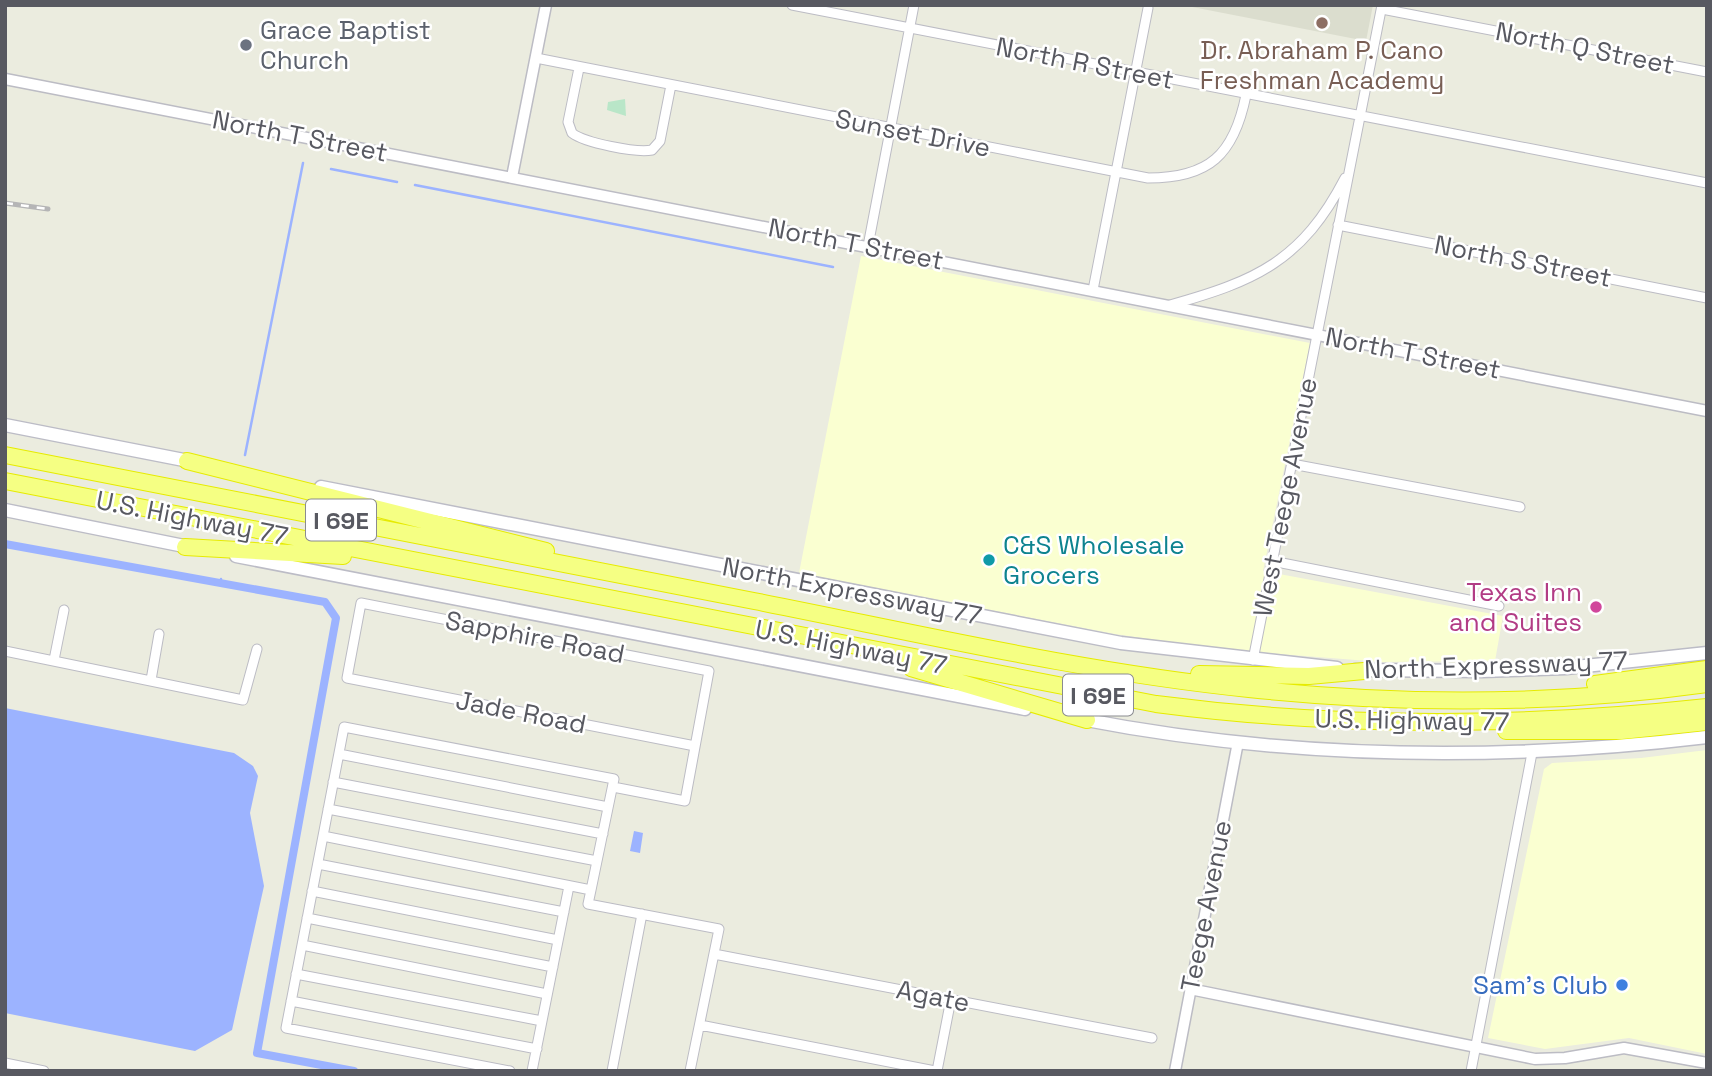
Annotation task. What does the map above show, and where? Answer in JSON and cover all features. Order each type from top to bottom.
[{"type":"highway","name":"U.S. Highway 77","points":[[5,456],[1138,673],[1248,689],[1546,699],[1707,684]]},
{"type":"highway","points":[[187,461],[475,531],[677,586]]},
{"type":"highway","name":"U.S. Highway 77","points":[[5,481],[756,629],[1168,706],[1243,715],[1444,724],[1606,717],[1707,707]]},
{"type":"highway","points":[[185,547],[341,556],[494,577]]},
{"type":"highway","points":[[756,629],[896,663],[1087,720]]},
{"type":"highway","points":[[1458,698],[1476,693],[1545,690],[1707,669]]},
{"type":"highway","points":[[1138,673],[1309,676],[1364,671]]},
{"type":"highway","points":[[1444,724],[1532,733],[1621,730],[1707,722]]},
{"type":"main road","name":"North Expressway 77","points":[[5,425],[1096,639],[1252,660],[1364,671],[1566,668],[1707,653]]},
{"type":"main road","points":[[5,510],[1087,720],[1238,742],[1421,754],[1532,753],[1707,737]]},
{"type":"street","points":[[512,177],[546,5]]},
{"type":"street","name":"North R Street","points":[[793,5],[1707,183]]},
{"type":"street","points":[[868,246],[914,5]]},
{"type":"street","name":"North Q Street","points":[[1382,7],[1707,72]]},
{"type":"street","name":"West Teege Avenue","points":[[1252,660],[1382,7]]},
{"type":"street","points":[[1093,290],[1148,8]]},
{"type":"street","name":"Sunset Drive","points":[[536,58],[1148,178],[1171,178],[1207,167],[1232,139],[1246,95]]},
{"type":"street","points":[[579,68],[568,122],[572,133],[584,139],[639,151],[652,150],[660,141],[671,85]]},
{"type":"street","name":"North T Street","points":[[5,79],[1707,411]]},
{"type":"street","points":[[1170,305],[1228,288],[1261,274],[1284,257],[1315,227],[1332,204],[1350,167]]},
{"type":"street","name":"North S Street","points":[[1338,225],[1707,298]]},
{"type":"street","points":[[1292,464],[1520,507]]},
{"type":"street","points":[[1272,561],[1500,606]]},
{"type":"street","name":"Sapphire Road","points":[[346,678],[361,603],[709,671],[695,746]]},
{"type":"street","points":[[54,660],[64,610]]},
{"type":"street","points":[[150,680],[159,634]]},
{"type":"street","points":[[5,651],[243,700],[257,649]]},
{"type":"street","name":"Jade Road","points":[[346,678],[695,746]]},
{"type":"street","points":[[510,1071],[286,1028],[344,727],[614,779],[588,904],[719,929],[690,1071]]},
{"type":"street","name":"Teege Avenue","points":[[1175,1071],[1238,742]]},
{"type":"street","points":[[612,787],[685,801],[695,746]]},
{"type":"street","points":[[1471,1071],[1532,753]]},
{"type":"street","points":[[339,754],[608,807]]},
{"type":"street","points":[[333,782],[603,834]]},
{"type":"street","points":[[328,810],[597,861]]},
{"type":"street","points":[[323,836],[591,890]]},
{"type":"street","points":[[318,864],[564,912]]},
{"type":"street","points":[[532,1071],[569,886]]},
{"type":"street","points":[[312,891],[558,940]]},
{"type":"street","points":[[612,1071],[642,914]]},
{"type":"street","points":[[307,918],[553,967]]},
{"type":"street","points":[[302,946],[547,994]]},
{"type":"street","name":"Agate","points":[[714,954],[1152,1038]]},
{"type":"street","points":[[296,974],[542,1021]]},
{"type":"street","points":[[1190,989],[1548,1060],[1624,1048],[1707,1063]]},
{"type":"street","points":[[700,1025],[936,1071],[951,999]]},
{"type":"street","points":[[291,1001],[537,1048]]},
{"type":"street","points":[[5,1063],[44,1071]]},
{"type":"shaded area","name":"Dr. Abraham P. Cano Freshman Academy","points":[[1182,5],[1373,5],[1366,41]]},
{"type":"shaded area","points":[[625,99],[626,116],[607,110],[608,102]]},
{"type":"shaded area","points":[[861,256],[1310,343],[1263,571],[1503,616],[1495,661],[1381,662],[1217,649],[1115,634],[799,573]]},
{"type":"shaded area","points":[[1707,750],[1707,1054],[1629,1038],[1545,1049],[1488,1038],[1544,769],[1552,763],[1641,758]]},
{"type":"water","points":[[5,708],[234,753],[253,766],[258,776],[250,813],[264,886],[232,1030],[195,1051],[5,1013]]},
{"type":"water","points":[[634,831],[643,833],[640,853],[630,851]]},
{"type":"waterway","points":[[245,455],[303,163]]},
{"type":"waterway","points":[[331,169],[397,182]]},
{"type":"waterway","points":[[415,185],[833,267]]},
{"type":"waterway","points":[[5,544],[325,602],[336,618],[257,1053],[354,1071]]},
{"type":"railway","points":[[5,203],[48,209]]},
{"type":"place","name":"Dr. Abraham P. Cano Freshman Academy","points":[[1322,23]]},
{"type":"place","name":"Grace Baptist Church","points":[[246,45]]},
{"type":"place","name":"C&S Wholesale Grocers","points":[[989,560]]},
{"type":"place","name":"Texas Inn and Suites","points":[[1596,607]]},
{"type":"place","name":"Sam's Club","points":[[1622,985]]}]
